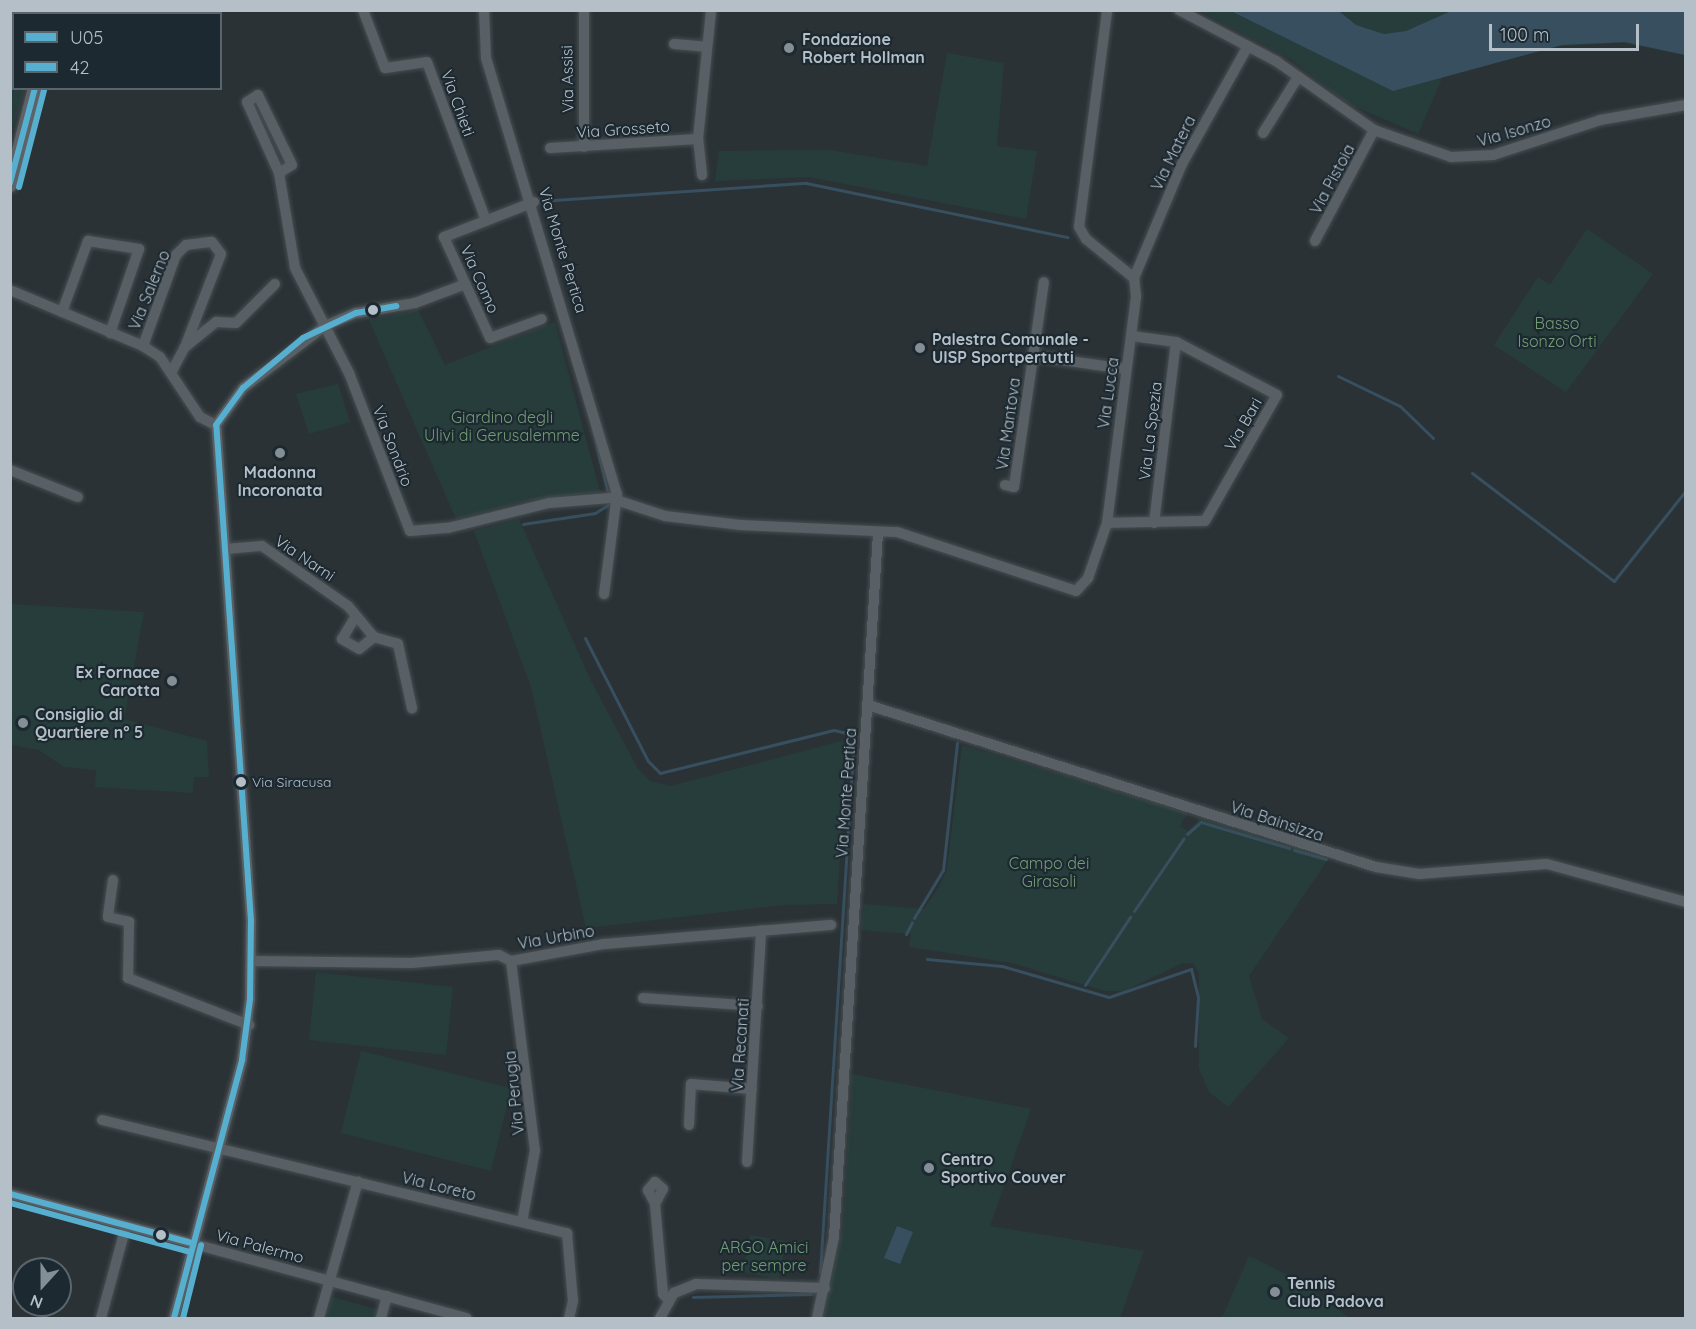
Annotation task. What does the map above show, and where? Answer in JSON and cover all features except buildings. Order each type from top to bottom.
[{"type":"main road","points":[[10,185],[34,90]]},
{"type":"street","name":"Via Chieti","points":[[363,10],[385,68],[427,62],[485,218]]},
{"type":"street","name":"Via Monte Pertica","points":[[484,10],[486,58],[534,202],[617,499],[604,594]]},
{"type":"street","name":"Via Assisi","points":[[584,10],[584,147]]},
{"type":"street","points":[[702,175],[698,139],[711,10]]},
{"type":"street","points":[[1107,10],[1079,227],[1086,239],[1134,278]]},
{"type":"street","name":"Via Isonzo","points":[[1179,10],[1248,46],[1298,77],[1374,130],[1437,153],[1477,158],[1600,120],[1686,105]]},
{"type":"street","points":[[674,44],[707,47]]},
{"type":"street","name":"Via Matera","points":[[1134,278],[1182,164],[1248,46]]},
{"type":"street","points":[[1263,133],[1298,77]]},
{"type":"street","name":"Via Sondrio","points":[[279,173],[292,165],[258,95],[247,102],[279,173],[295,268],[349,373],[410,531],[448,528],[549,503],[617,499]]},
{"type":"street","name":"Via Pistoia","points":[[1315,241],[1374,130]]},
{"type":"street","name":"Via Grosseto","points":[[550,148],[698,139]]},
{"type":"street","name":"Via Como","points":[[534,202],[485,218],[444,237],[490,338],[542,319]]},
{"type":"street","name":"Via Salerno","points":[[62,312],[88,241],[139,249],[110,333]]},
{"type":"street","name":"Via Salerno","points":[[143,346],[176,255],[186,245],[212,242],[221,254],[185,347],[171,374]]},
{"type":"street","name":"Via Lucca","points":[[878,533],[897,532],[1076,591],[1088,578],[1107,523],[1131,336],[1134,278]]},
{"type":"street","name":"Via Mantova","points":[[1005,485],[1014,487],[1044,282]]},
{"type":"street","name":"Via Salerno","points":[[185,347],[216,322],[236,323],[274,284]]},
{"type":"street","points":[[174,1318],[249,1025],[252,961],[226,549],[216,429],[243,388],[325,326],[466,284]]},
{"type":"street","name":"Via Salerno","points":[[10,290],[143,346],[171,374],[192,410],[216,429]]},
{"type":"street","name":"Via Bari","points":[[1107,523],[1205,521],[1277,395],[1176,342],[1131,336]]},
{"type":"street","name":"Via La Spezia","points":[[1154,523],[1176,342]]},
{"type":"street","name":"Via Mantova","points":[[1033,356],[1126,369]]},
{"type":"street","points":[[10,470],[78,497]]},
{"type":"street","points":[[617,499],[665,516],[878,533]]},
{"type":"street","name":"Via Monte Pertica","points":[[817,1318],[834,1237],[878,533]]},
{"type":"street","name":"Via Narni","points":[[226,549],[262,546],[348,606],[354,619],[374,637],[398,644],[412,708]]},
{"type":"street","points":[[354,619],[343,632],[346,646],[364,648],[374,637]]},
{"type":"street","name":"Via Bainsizza","points":[[868,705],[1376,867],[1419,874],[1547,864],[1686,902]]},
{"type":"street","points":[[113,880],[108,917],[129,922],[128,978],[249,1025]]},
{"type":"street","name":"Via Urbino","points":[[252,961],[412,963],[499,956],[511,961],[604,944],[831,925]]},
{"type":"street","name":"Via Recanati","points":[[747,1162],[761,930]]},
{"type":"street","name":"Via Perugia","points":[[511,961],[535,1150],[522,1222]]},
{"type":"street","points":[[643,998],[758,1006]]},
{"type":"street","points":[[678,1083],[752,1089]]},
{"type":"street","points":[[689,1125],[691,1084]]},
{"type":"street","name":"Via Loreto","points":[[102,1120],[567,1233],[573,1302],[569,1318]]},
{"type":"street","points":[[319,1318],[358,1181]]},
{"type":"street","name":"Via Palermo","points":[[10,1194],[466,1318]]},
{"type":"street","points":[[655,1204],[663,1294],[668,1299]]},
{"type":"street","points":[[101,1318],[126,1226]]},
{"type":"street","points":[[660,1318],[668,1299],[696,1284],[825,1288]]},
{"type":"street","points":[[381,1318],[387,1296]]},
{"type":"green space","points":[[1200,11],[1334,11],[1380,37],[1685,11],[1685,55],[1622,43],[1562,46],[1443,76],[1418,134],[1347,103],[1291,59]]},
{"type":"green space","points":[[1339,11],[1451,11],[1406,31],[1384,34],[1356,25]]},
{"type":"green space","points":[[947,53],[1004,63],[997,146],[1037,151],[1026,219],[809,177],[715,181],[719,151],[830,150],[927,166]]},
{"type":"green space","points":[[12,90],[25,90],[11,136]]},
{"type":"green space","name":"Basso Isonzo Orti","points":[[1587,229],[1653,274],[1566,392],[1494,345],[1538,277],[1550,285]]},
{"type":"green space","name":"Giardino degli Ulivi di Gerusalemme","points":[[418,310],[445,365],[555,322],[600,492],[525,501],[456,519],[369,320]]},
{"type":"green space","points":[[338,384],[350,422],[309,434],[296,394]]},
{"type":"green space","points":[[519,519],[591,681],[638,769],[650,781],[671,786],[842,741],[847,749],[837,904],[783,905],[586,928],[531,687],[474,531]]},
{"type":"green space","points":[[11,604],[144,612],[124,719],[207,741],[209,777],[194,777],[193,793],[95,787],[96,770],[64,767],[39,750],[11,745]]},
{"type":"green space","name":"Campo dei Girasoli","points":[[962,745],[1188,813],[1180,826],[1188,831],[1200,818],[1329,858],[1249,976],[1262,1019],[1289,1038],[1228,1107],[1209,1092],[1199,1069],[1199,973],[1194,964],[1183,963],[1124,991],[1105,991],[1012,963],[909,947],[911,934],[861,930],[864,904],[924,909],[939,887],[947,869]]},
{"type":"green space","points":[[316,972],[453,987],[446,1055],[309,1040]]},
{"type":"green space","points":[[361,1051],[511,1088],[491,1171],[341,1133]]},
{"type":"green space","name":"Centro Sportivo Couver","points":[[852,1074],[1031,1109],[990,1226],[1144,1251],[1120,1318],[823,1318],[843,1230]]},
{"type":"green space","name":"ARGO Amici per sempre","points":[[750,1235],[786,1241],[779,1279],[743,1272]]},
{"type":"green space","name":"Tennis Club Padova","points":[[1249,1256],[1298,1280],[1350,1318],[1222,1318]]},
{"type":"green space","points":[[332,1297],[379,1310],[377,1318],[327,1318]]},
{"type":"water","points":[[11,10],[42,11],[12,12],[11,63]]},
{"type":"water","points":[[1231,11],[1339,11],[1356,25],[1384,34],[1406,31],[1451,11],[1685,11],[1685,55],[1625,42],[1562,45],[1393,91]]},
{"type":"water","points":[[897,1226],[913,1232],[900,1264],[884,1258]]},
{"type":"waterway","points":[[539,201],[806,183],[1067,237]]},
{"type":"waterway","points":[[1338,376],[1400,406],[1433,438]]},
{"type":"waterway","points":[[592,427],[607,490]]},
{"type":"waterway","points":[[1472,473],[1614,581],[1686,490]]},
{"type":"waterway","points":[[523,524],[595,513],[608,505]]},
{"type":"waterway","points":[[585,638],[648,761],[660,773],[834,730],[854,735],[820,1272]]},
{"type":"waterway","points":[[914,918],[943,870],[957,743]]},
{"type":"waterway","points":[[1187,834],[1201,822],[1289,848]]},
{"type":"waterway","points":[[1134,911],[1184,838]]},
{"type":"waterway","points":[[1294,850],[1326,859]]},
{"type":"waterway","points":[[1085,985],[1130,917]]},
{"type":"waterway","points":[[906,934],[912,922]]},
{"type":"waterway","points":[[927,959],[1002,966],[1109,997],[1191,969],[1198,998],[1195,1046]]},
{"type":"waterway","points":[[693,1297],[811,1294]]},
{"type":"transit line","name":"U05","points":[[10,183],[34,90]]},
{"type":"transit line","name":"42","points":[[19,187],[44,90]]},
{"type":"transit line","name":"U05","points":[[174,1318],[242,1060],[250,999],[251,921],[216,425],[243,388],[303,338],[356,313],[396,306]]},
{"type":"transit line","name":"U05","points":[[10,1194],[192,1243]]},
{"type":"transit line","name":"42","points":[[10,1203],[190,1252]]},
{"type":"transit line","name":"42","points":[[183,1318],[201,1245]]},
{"type":"place","name":"Fondazione Robert Hollman","points":[[789,48]]},
{"type":"place","name":"Palestra Comunale - UISP Sportpertutti","points":[[920,348]]},
{"type":"place","name":"Madonna Incoronata","points":[[280,453]]},
{"type":"place","name":"Ex Fornace Carotta","points":[[172,681]]},
{"type":"place","name":"Consiglio di Quartiere n° 5","points":[[23,723]]},
{"type":"place","name":"Via Siracusa","points":[[241,782]]},
{"type":"place","name":"Centro Sportivo Couver","points":[[929,1168]]},
{"type":"place","name":"Tennis Club Padova","points":[[1275,1292]]}]
